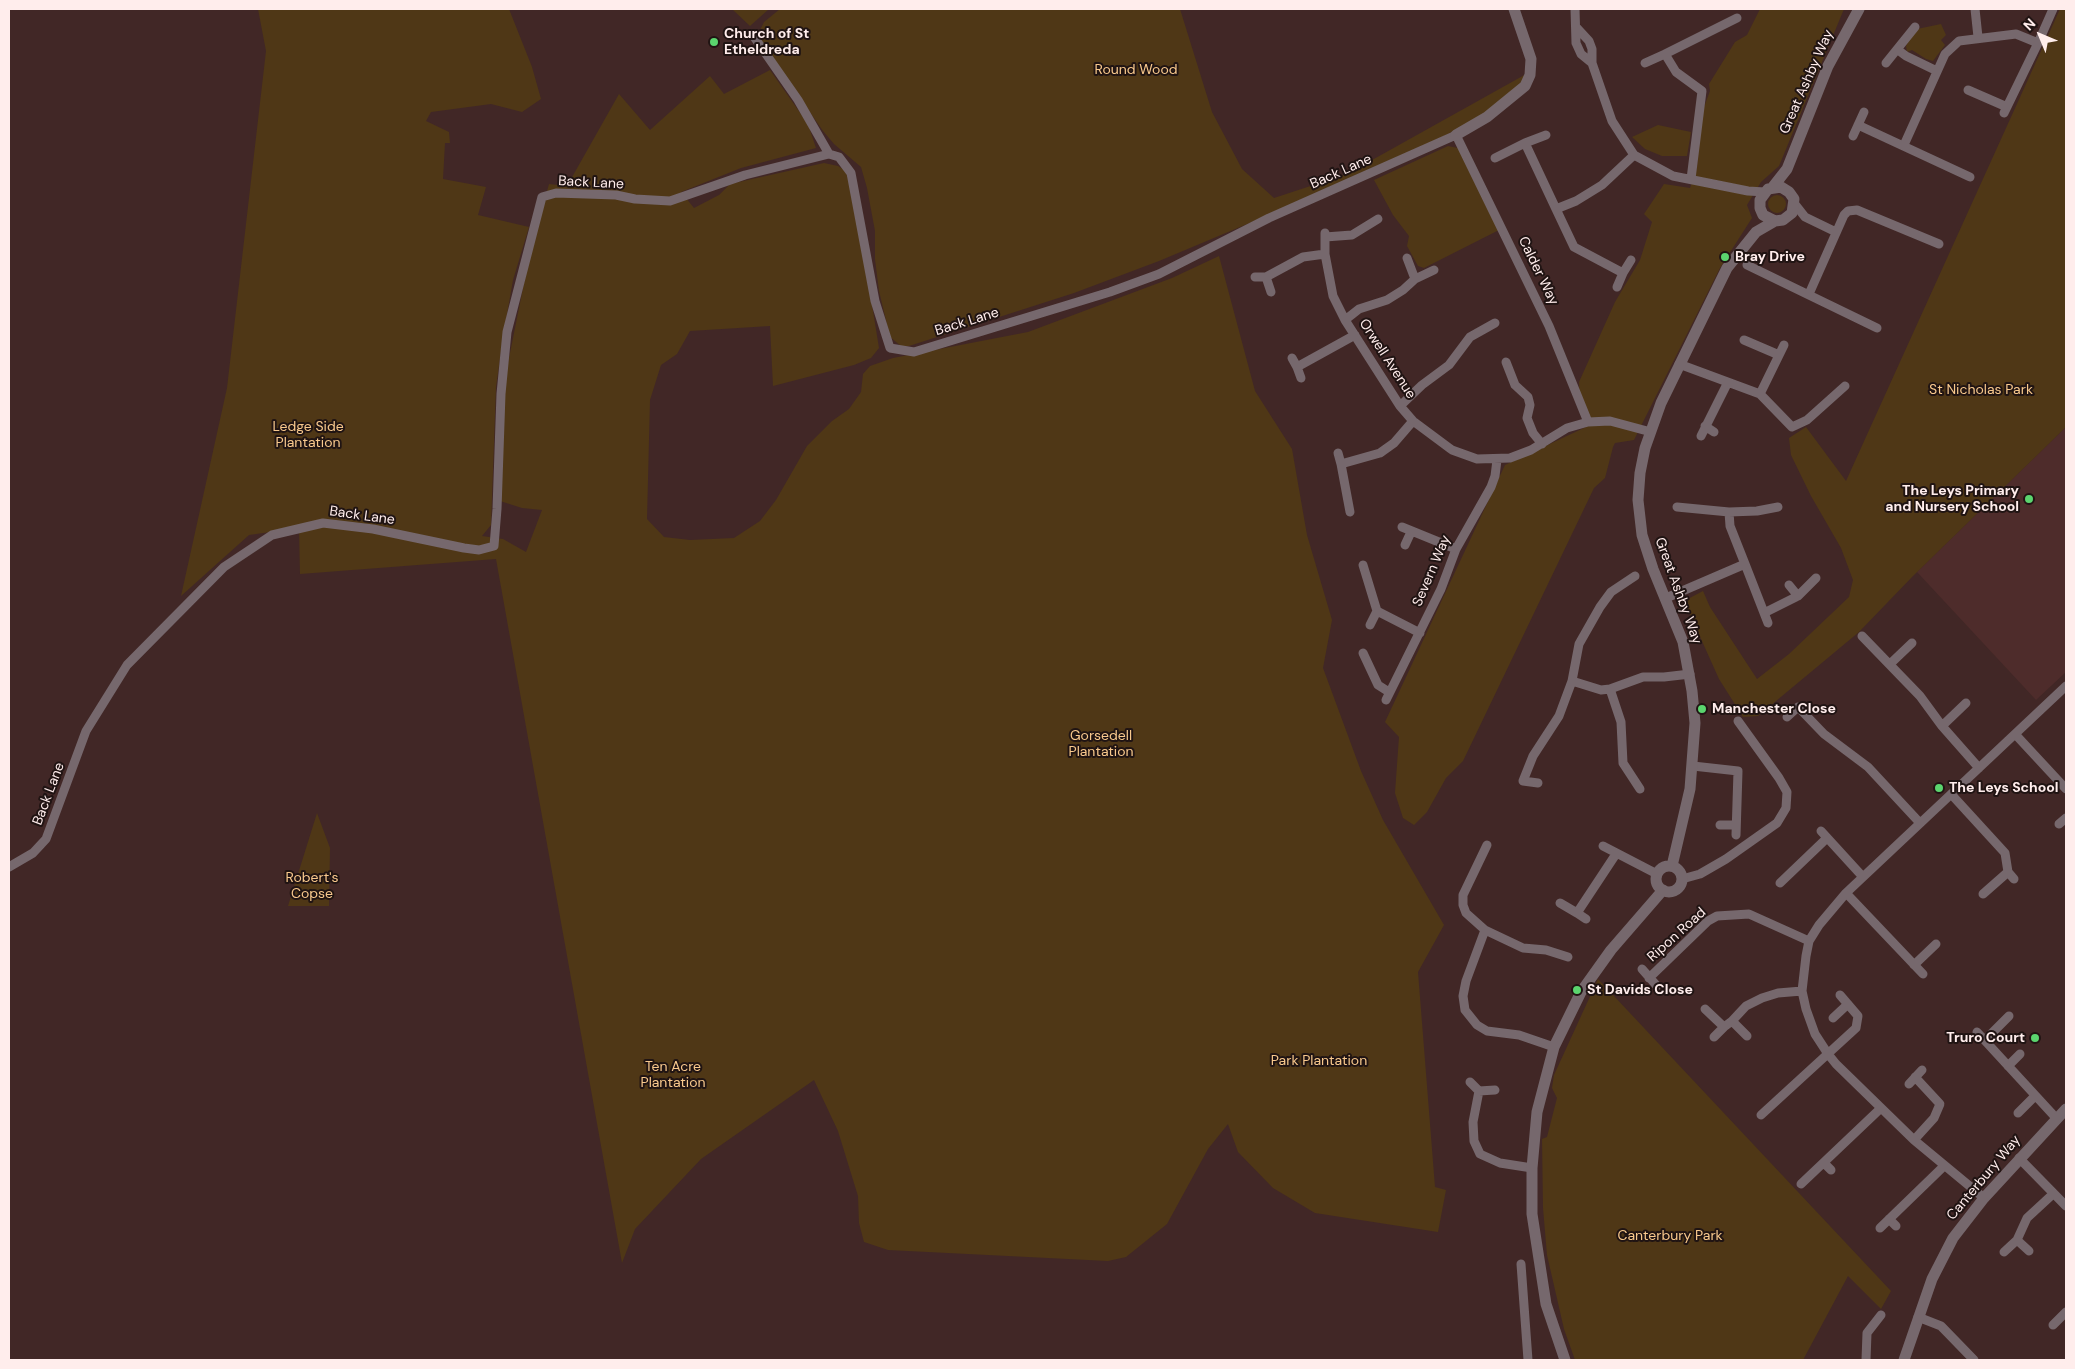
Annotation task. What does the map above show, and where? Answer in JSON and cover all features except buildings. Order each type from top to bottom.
[{"type":"street","points":[[1456,135],[1488,117],[1525,86],[1530,75],[1531,59],[1514,9]]},
{"type":"street","points":[[1575,9],[1577,28],[1589,41],[1592,49],[1592,63],[1612,121],[1634,155],[1673,176],[1748,191],[1781,187],[1792,197],[1805,217]]},
{"type":"street","name":"Great Ashby Way","points":[[1768,190],[1787,169],[1828,66],[1860,9]]},
{"type":"street","points":[[1974,9],[1978,37]]},
{"type":"street","points":[[1968,90],[2005,110],[2053,9]]},
{"type":"street","points":[[1645,63],[1737,18]]},
{"type":"street","points":[[1886,63],[1915,27]]},
{"type":"street","points":[[752,34],[798,100],[829,154]]},
{"type":"street","points":[[1904,145],[1937,71],[1951,46],[1959,41],[1978,37],[2016,34],[2038,43]]},
{"type":"street","points":[[1898,50],[1937,71]]},
{"type":"street","points":[[1665,54],[1676,72],[1702,90],[1691,179]]},
{"type":"street","points":[[1853,136],[1864,112]]},
{"type":"street","points":[[1858,125],[1904,145],[1970,178]]},
{"type":"street","name":"Back Lane","points":[[9,867],[33,853],[46,839],[86,732],[127,665],[224,566],[272,535],[323,523],[373,529],[464,548],[479,550],[494,546],[498,509],[501,394],[507,332],[542,197],[556,193],[616,195],[635,200],[670,201],[745,175],[829,154],[838,157],[851,173],[875,301],[890,348],[914,352],[1110,292],[1159,274],[1269,218],[1456,135]]},
{"type":"street","name":"Calder Way","points":[[1456,135],[1549,326],[1588,422]]},
{"type":"street","points":[[1494,158],[1546,135]]},
{"type":"street","points":[[1525,143],[1574,247],[1623,274]]},
{"type":"street","points":[[1556,209],[1576,201],[1602,185],[1634,155]]},
{"type":"street","name":"Great Ashby Way","points":[[1787,169],[1792,197]]},
{"type":"street","points":[[1762,209],[1768,190]]},
{"type":"street","points":[[1748,191],[1762,209],[1775,221],[1783,220],[1790,215],[1792,197]]},
{"type":"street","name":"Great Ashby Way","points":[[1756,232],[1762,209]]},
{"type":"street","points":[[1809,294],[1844,215],[1853,210],[1939,244]]},
{"type":"street","points":[[1790,215],[1801,218],[1805,217],[1836,232]]},
{"type":"street","name":"Orwell Avenue","points":[[1378,219],[1352,235],[1325,235],[1324,254],[1333,296],[1345,320],[1400,406],[1413,421],[1461,454],[1477,459],[1497,460],[1516,457],[1542,444],[1567,428],[1588,422],[1610,421],[1651,432]]},
{"type":"street","name":"Great Ashby Way","points":[[1672,866],[1690,789],[1695,723],[1690,674],[1683,642],[1645,547],[1639,514],[1640,473],[1651,432],[1679,364],[1727,268],[1741,248],[1756,232],[1775,221]]},
{"type":"street","points":[[1255,277],[1266,277],[1303,257],[1324,254]]},
{"type":"street","points":[[1407,258],[1415,279]]},
{"type":"street","points":[[1617,287],[1631,260]]},
{"type":"street","points":[[1747,266],[1877,328]]},
{"type":"street","points":[[1345,320],[1359,309],[1387,300],[1403,290],[1415,279],[1434,270]]},
{"type":"street","points":[[1266,277],[1270,292]]},
{"type":"street","points":[[1400,406],[1422,385],[1449,365],[1470,337],[1495,323]]},
{"type":"street","points":[[1297,367],[1355,335]]},
{"type":"street","points":[[1744,340],[1779,355]]},
{"type":"street","points":[[1760,394],[1784,344]]},
{"type":"street","points":[[1292,358],[1301,378]]},
{"type":"street","points":[[1506,362],[1514,385],[1528,397],[1530,405],[1527,418],[1533,433],[1542,444]]},
{"type":"street","points":[[1679,364],[1760,394],[1792,427],[1807,420],[1837,400],[1845,386]]},
{"type":"street","points":[[1701,436],[1728,382]]},
{"type":"street","points":[[1341,464],[1380,453],[1394,443],[1413,421]]},
{"type":"street","points":[[1705,426],[1714,432]]},
{"type":"street","points":[[1338,453],[1350,512]]},
{"type":"street","name":"Severn Way","points":[[1363,653],[1378,685],[1388,696],[1446,578],[1456,549],[1491,487],[1496,476],[1497,460]]},
{"type":"street","points":[[1677,507],[1729,512],[1757,512],[1778,507]]},
{"type":"street","points":[[1729,512],[1730,526],[1768,623]]},
{"type":"street","points":[[1402,527],[1456,549]]},
{"type":"street","points":[[1405,545],[1411,532]]},
{"type":"street","points":[[1666,598],[1745,564]]},
{"type":"street","points":[[1363,565],[1376,611],[1370,625]]},
{"type":"street","points":[[1538,783],[1523,780],[1558,716],[1572,681],[1579,644],[1607,596],[1635,576]]},
{"type":"street","points":[[1764,612],[1798,596],[1816,578]]},
{"type":"street","points":[[1789,585],[1798,596]]},
{"type":"street","points":[[1376,611],[1420,633]]},
{"type":"street","points":[[1862,636],[1920,696],[1942,726],[1979,768]]},
{"type":"street","points":[[1890,664],[1912,643]]},
{"type":"street","points":[[1572,681],[1596,689],[1610,689],[1643,677],[1690,674]]},
{"type":"street","points":[[1984,1198],[1944,1166],[1880,1109],[1828,1054],[1815,1034],[1802,991],[1809,942],[1828,912],[1846,893],[2066,686]]},
{"type":"street","points":[[1610,689],[1621,722],[1623,763],[1640,789]]},
{"type":"street","points":[[1942,726],[1966,703]]},
{"type":"street","points":[[1787,717],[1798,707],[1824,734],[1868,767],[1920,823]]},
{"type":"street","points":[[1682,879],[1700,874],[1726,859],[1777,823],[1786,808],[1787,792],[1738,721]]},
{"type":"street","points":[[2015,734],[2066,789]]},
{"type":"street","points":[[1693,766],[1738,771],[1736,835]]},
{"type":"street","points":[[1951,794],[2004,853],[2011,875],[1983,894]]},
{"type":"street","points":[[1720,826],[1736,825]]},
{"type":"street","points":[[1780,883],[1811,859],[1824,835],[1863,877]]},
{"type":"street","points":[[1486,845],[1463,901],[1464,910],[1468,917],[1485,930],[1523,948],[1546,950],[1568,957]]},
{"type":"street","points":[[1603,846],[1657,874]]},
{"type":"street","points":[[1577,913],[1616,854]]},
{"type":"street","points":[[1672,866],[1680,871],[1682,879],[1676,890],[1664,890],[1658,885],[1657,874],[1663,867],[1672,866]]},
{"type":"street","points":[[1565,1360],[1546,1304],[1532,1214],[1532,1168],[1537,1112],[1554,1047],[1580,992],[1611,950],[1664,890]]},
{"type":"street","points":[[1846,893],[1923,974]]},
{"type":"street","points":[[1560,903],[1586,919]]},
{"type":"street","name":"Ripon Road","points":[[1649,978],[1708,921],[1717,916],[1749,914],[1809,942]]},
{"type":"street","points":[[1485,930],[1464,990],[1464,1004],[1468,1015],[1487,1032],[1519,1035],[1554,1047]]},
{"type":"street","points":[[1914,965],[1936,944]]},
{"type":"street","name":"Ripon Road","points":[[1642,969],[1657,986]]},
{"type":"street","points":[[1714,1037],[1746,1006],[1778,993],[1802,991]]},
{"type":"street","points":[[1761,1115],[1766,1104],[1828,1054],[1856,1028],[1858,1016],[1840,995]]},
{"type":"street","points":[[1833,1018],[1848,1004]]},
{"type":"street","points":[[1705,1009],[1724,1027]]},
{"type":"street","points":[[1985,1040],[2009,1016]]},
{"type":"street","points":[[1732,1021],[1747,1036]]},
{"type":"street","points":[[1977,1032],[2057,1119]]},
{"type":"street","points":[[2008,1066],[2020,1054]]},
{"type":"street","points":[[1914,1140],[1934,1118],[1940,1104],[1912,1081],[1922,1070]]},
{"type":"street","points":[[1470,1082],[1479,1091],[1495,1090]]},
{"type":"street","points":[[1479,1091],[1473,1122],[1474,1141],[1480,1154],[1500,1163],[1532,1168]]},
{"type":"street","name":"Canterbury Way","points":[[2018,1113],[2035,1096]]},
{"type":"street","points":[[1801,1184],[1880,1109]]},
{"type":"street","name":"Canterbury Way","points":[[1904,1360],[1932,1279],[1953,1238],[1984,1198],[2019,1158],[2066,1109]]},
{"type":"street","points":[[2019,1158],[2066,1206]]},
{"type":"street","points":[[1824,1163],[1831,1170]]},
{"type":"street","points":[[1880,1228],[1944,1166]]},
{"type":"street","points":[[2004,1252],[2016,1240],[2027,1218],[2053,1194]]},
{"type":"street","points":[[1889,1219],[1896,1226]]},
{"type":"street","points":[[2016,1240],[2029,1251]]},
{"type":"street","points":[[1521,1264],[1528,1360]]},
{"type":"street","points":[[2053,1324],[2061,1314]]},
{"type":"street","points":[[1866,1360],[1867,1334],[1881,1315]]},
{"type":"street","points":[[1918,1317],[1941,1326],[1974,1360]]},
{"type":"shaded area","name":"The Leys Primary and Nursery School","points":[[2066,427],[2066,672],[2036,700],[1917,572]]},
{"type":"green space","points":[[258,9],[509,9],[532,67],[541,99],[522,112],[491,104],[431,112],[426,121],[449,132],[450,143],[445,143],[443,179],[486,187],[478,215],[529,227],[513,280],[503,337],[496,387],[491,525],[482,536],[503,539],[526,552],[542,510],[522,508],[500,501],[505,378],[531,248],[549,184],[567,186],[619,94],[650,130],[710,76],[724,94],[770,70],[808,124],[816,148],[741,168],[681,192],[694,208],[719,195],[730,184],[824,163],[838,166],[846,171],[852,181],[879,348],[871,358],[854,365],[773,386],[770,326],[690,331],[677,354],[661,365],[650,400],[647,519],[664,537],[690,540],[734,538],[760,521],[776,500],[807,446],[832,421],[849,409],[861,392],[863,374],[870,366],[893,358],[1028,332],[1172,278],[1219,256],[1255,391],[1292,449],[1307,535],[1332,620],[1323,668],[1361,771],[1383,820],[1444,925],[1418,972],[1435,1187],[1446,1190],[1438,1232],[1315,1213],[1273,1188],[1238,1152],[1228,1124],[1208,1149],[1167,1224],[1126,1257],[1108,1261],[888,1250],[864,1242],[859,1223],[858,1196],[838,1131],[814,1080],[701,1159],[635,1229],[622,1263],[496,559],[300,574],[299,528],[249,535],[181,596],[227,388],[266,51]]},
{"type":"green space","points":[[732,9],[769,9],[750,26]]},
{"type":"green space","name":"Round Wood","points":[[780,9],[1180,9],[1212,112],[1242,169],[1274,198],[1347,174],[1528,73],[1527,79],[1480,117],[1395,162],[1159,261],[1074,293],[909,346],[901,346],[890,337],[879,291],[875,259],[875,231],[861,167],[834,144],[823,131],[757,36],[764,22]]},
{"type":"green space","points":[[1760,9],[1844,9],[1779,166],[1761,182],[1747,205],[1752,218],[1720,268],[1634,440],[1615,443],[1605,478],[1594,488],[1463,761],[1446,778],[1427,812],[1414,825],[1403,818],[1395,793],[1399,737],[1385,722],[1505,465],[1586,427],[1580,410],[1579,382],[1615,302],[1640,260],[1652,222],[1644,214],[1664,184],[1690,188],[1697,167],[1701,115],[1710,91],[1709,84],[1735,42],[1747,35]]},
{"type":"green space","name":"St Nicholas Park","points":[[2060,9],[2066,9],[2066,427],[1913,576],[1859,632],[1758,716],[1743,717],[1719,679],[1684,601],[1703,591],[1710,607],[1757,679],[1789,654],[1849,597],[1853,580],[1841,548],[1811,496],[1791,455],[1789,438],[1806,427],[1846,481]]},
{"type":"green space","points":[[1941,24],[1946,35],[1941,40],[1945,45],[1933,61],[1912,50],[1907,52],[1906,46],[1917,29]]},
{"type":"green space","points":[[1658,125],[1691,132],[1687,156],[1662,156],[1645,149],[1632,137]]},
{"type":"green space","points":[[1448,146],[1458,148],[1499,230],[1424,268],[1418,266],[1407,246],[1409,236],[1393,215],[1374,180]]},
{"type":"green space","points":[[1777,195],[1783,198],[1786,204],[1783,210],[1777,213],[1771,210],[1768,204],[1771,198]]},
{"type":"green space","name":"Robert's Copse","points":[[317,813],[330,848],[329,906],[288,906]]},
{"type":"green space","name":"Canterbury Park","points":[[1598,979],[1891,1291],[1881,1309],[1848,1276],[1803,1360],[1575,1360],[1564,1329],[1547,1255],[1543,1208],[1542,1139],[1547,1137],[1557,1098],[1552,1088],[1554,1075]]},
{"type":"place","name":"Church of St Etheldreda","points":[[714,42]]},
{"type":"place","name":"Bray Drive","points":[[1725,257]]},
{"type":"place","name":"The Leys Primary and Nursery School","points":[[2029,499]]},
{"type":"place","name":"Manchester Close","points":[[1702,709]]},
{"type":"place","name":"The Leys School","points":[[1939,788]]},
{"type":"place","name":"St Davids Close","points":[[1577,990]]},
{"type":"place","name":"Truro Court","points":[[2035,1038]]},
{"type":"park label","name":"Ledge Side Plantation","points":[[308,436]]},
{"type":"park label","name":"Gorsedell Plantation","points":[[1101,744]]},
{"type":"park label","name":"Park Plantation","points":[[1319,1061]]},
{"type":"park label","name":"Ten Acre Plantation","points":[[673,1076]]}]
